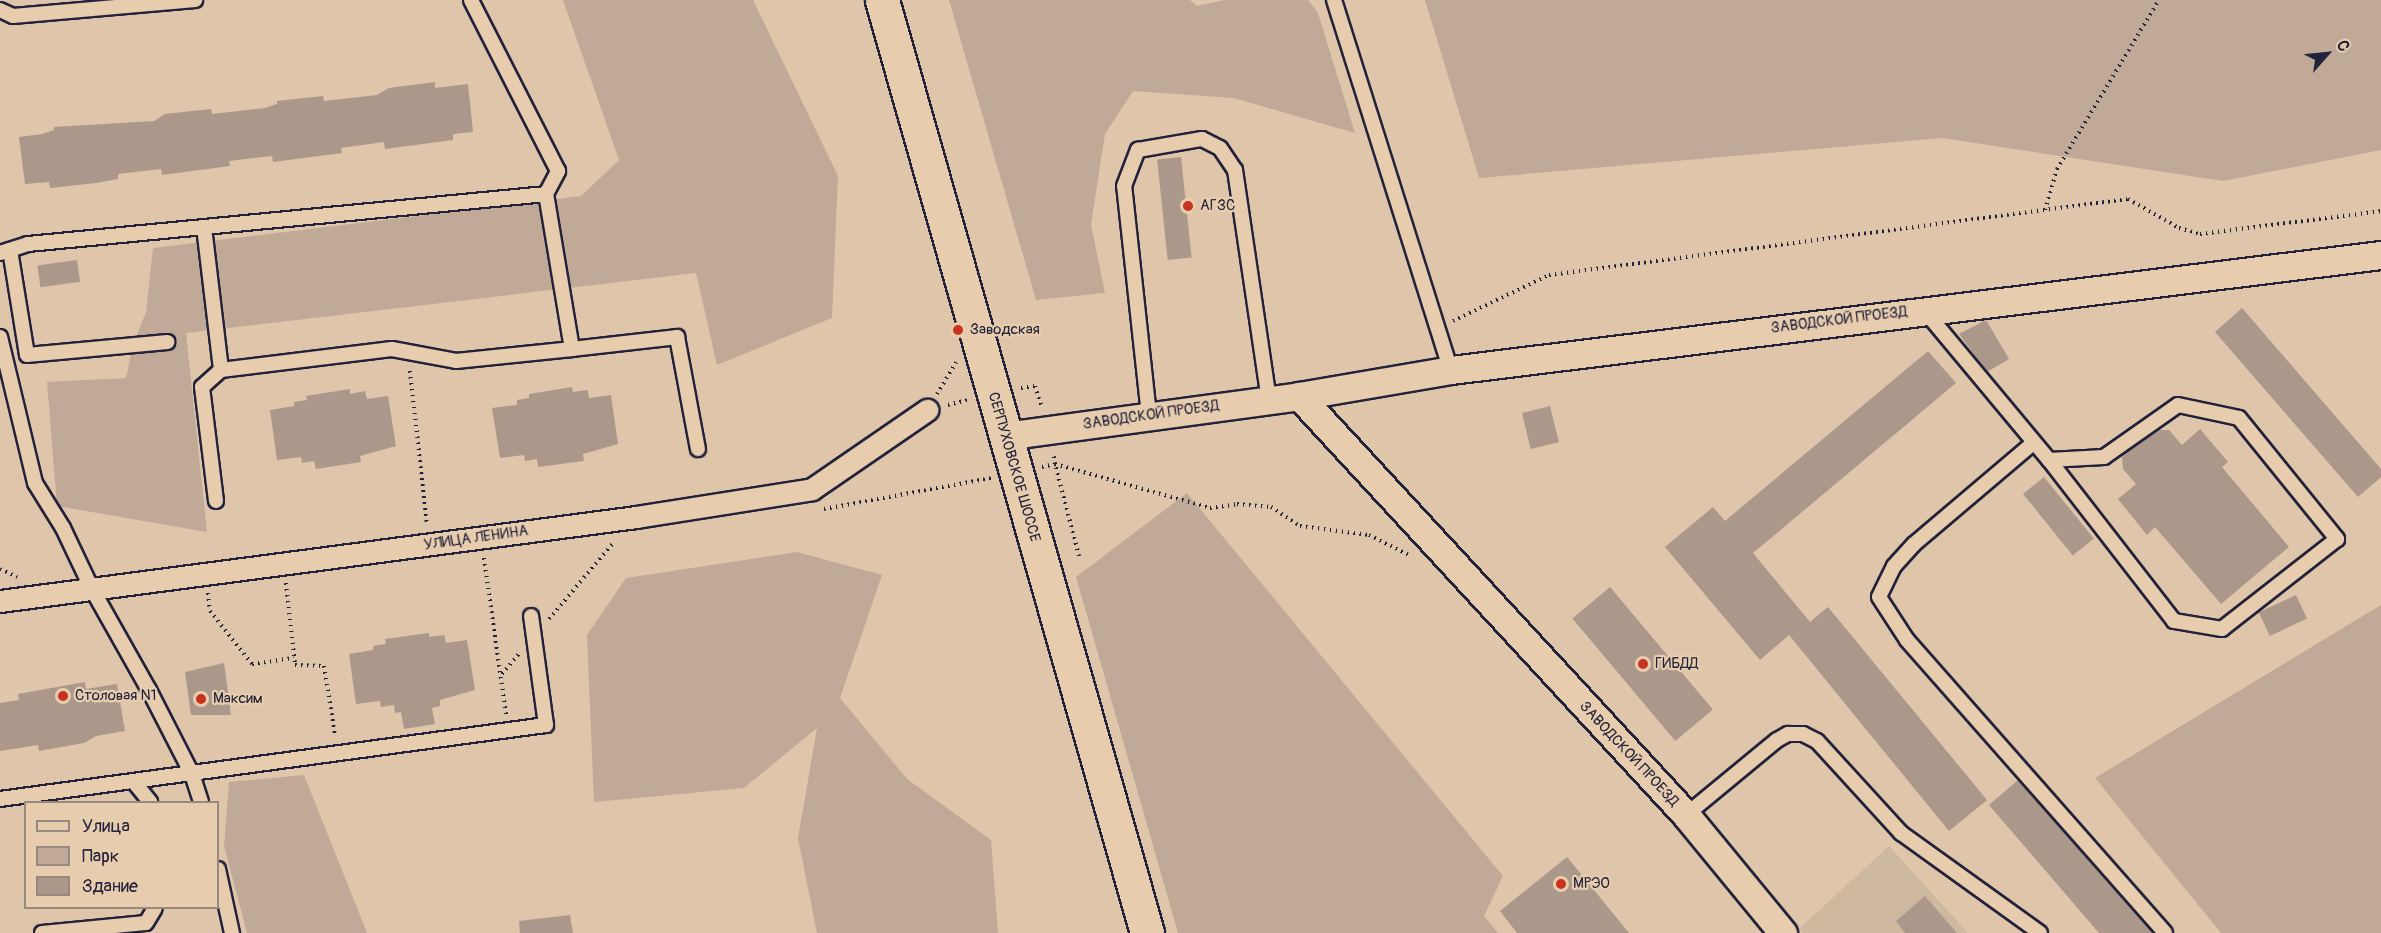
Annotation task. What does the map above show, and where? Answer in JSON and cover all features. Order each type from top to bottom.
[{"type":"main road","name":"СЕРПУХОВСКОЕ ШОССЕ","points":[[882,0],[1147,933]]},
{"type":"street","name":"ЗАВОДСКОЙ ПРОЕЗД","points":[[1004,435],[1299,396],[1451,370],[2381,255]]},
{"type":"street","name":"ЗАВОДСКОЙ ПРОЕЗД","points":[[1299,396],[1686,816],[1783,933]]},
{"type":"street","name":"УЛИЦА ЛЕНИНА","points":[[0,601],[636,518],[812,489],[927,410]]},
{"type":"lane","points":[[0,10],[13,16],[195,0]]},
{"type":"lane","points":[[471,0],[558,171],[546,194],[572,349]]},
{"type":"lane","points":[[1334,0],[1451,370]]},
{"type":"lane","points":[[1149,415],[1124,186],[1138,150],[1202,139],[1220,148],[1235,170],[1269,400]]},
{"type":"lane","points":[[167,342],[27,354],[5,251],[28,244],[546,194]]},
{"type":"lane","points":[[204,227],[221,370]]},
{"type":"lane","points":[[1924,310],[2032,444],[2049,460],[2174,621],[2222,629],[2337,539],[2239,418],[2178,405],[2104,457],[2049,460]]},
{"type":"lane","points":[[0,337],[4,366],[35,483],[63,528],[92,589],[192,774],[201,801]]},
{"type":"lane","points":[[216,501],[202,387],[221,370],[392,349],[456,361],[677,337],[698,449]]},
{"type":"lane","points":[[2032,444],[1914,544],[1894,566],[1879,597],[1907,640],[2165,933]]},
{"type":"lane","points":[[0,799],[546,725],[531,616]]},
{"type":"lane","points":[[1686,816],[1777,740],[1788,734],[1803,734],[1816,741],[1901,833],[2040,933]]},
{"type":"lane","points":[[134,782],[149,801]]},
{"type":"lane","points":[[219,873],[232,933]]},
{"type":"lane","points":[[42,933],[146,923],[153,909]]},
{"type":"path","points":[[2045,210],[2057,169],[2159,0]]},
{"type":"path","points":[[1438,328],[1549,275],[2128,199],[2179,228],[2200,234],[2381,211]]},
{"type":"path","points":[[408,352],[429,544]]},
{"type":"path","points":[[927,410],[963,352]]},
{"type":"path","points":[[927,410],[993,394]]},
{"type":"path","points":[[1079,556],[1055,464],[1210,508],[1238,504],[1271,507],[1300,526],[1369,535],[1417,559]]},
{"type":"path","points":[[811,511],[1016,474]]},
{"type":"path","points":[[546,622],[636,518]]},
{"type":"path","points":[[484,537],[485,569],[502,674],[507,730]]},
{"type":"path","points":[[284,564],[295,665],[324,666],[338,754]]},
{"type":"path","points":[[206,574],[210,611],[252,664],[294,658]]},
{"type":"path","points":[[502,674],[524,648]]},
{"type":"shaded area","points":[[1889,846],[1968,933],[1803,933],[1799,929]]},
{"type":"green space","points":[[563,0],[753,0],[838,176],[832,318],[717,365],[696,273],[186,333],[207,532],[57,506],[47,382],[126,378],[133,345],[146,312],[153,248],[581,196],[619,160]]},
{"type":"green space","points":[[949,0],[1190,0],[1197,6],[1224,0],[1308,0],[1318,13],[1355,133],[1234,98],[1133,91],[1105,134],[1091,225],[1105,293],[1036,300]]},
{"type":"green space","points":[[1425,0],[2381,0],[2381,150],[2223,181],[1942,138],[1479,178]]},
{"type":"green space","points":[[1187,493],[1503,876],[1484,916],[1498,933],[1178,933],[1076,577]]},
{"type":"green space","points":[[797,552],[882,575],[840,698],[907,779],[991,840],[998,933],[817,933],[798,838],[817,728],[744,788],[594,802],[587,635],[626,578]]},
{"type":"green space","points":[[2381,605],[2381,933],[2221,933],[2095,778]]},
{"type":"green space","points":[[304,775],[367,933],[247,933],[224,846],[229,782]]},
{"type":"building","points":[[435,82],[435,88],[468,84],[473,132],[453,134],[453,140],[385,149],[384,142],[341,148],[342,153],[273,162],[272,156],[229,161],[230,166],[162,175],[161,169],[118,174],[118,179],[96,183],[50,188],[49,182],[25,184],[19,137],[42,134],[54,130],[54,127],[154,121],[165,114],[211,109],[212,114],[265,108],[277,104],[277,101],[323,96],[324,101],[377,95],[389,88]]},
{"type":"building","points":[[1181,157],[1192,257],[1168,260],[1157,160]]},
{"type":"building","points":[[77,260],[80,282],[40,287],[37,266]]},
{"type":"building","points":[[2242,308],[2381,469],[2381,477],[2358,497],[2215,332]]},
{"type":"building","points":[[1986,320],[2009,359],[1987,372],[1959,334]]},
{"type":"building","points":[[1928,351],[1956,383],[1753,553],[1810,622],[1828,607],[1987,800],[1949,831],[1789,635],[1760,660],[1665,547],[1713,507],[1725,521]]},
{"type":"building","points":[[572,387],[573,392],[588,390],[589,398],[611,395],[618,444],[583,454],[584,461],[538,467],[537,459],[525,461],[524,455],[500,458],[492,408],[517,405],[517,400],[529,398],[529,394]]},
{"type":"building","points":[[350,389],[350,394],[365,391],[367,399],[388,396],[396,446],[360,456],[361,462],[316,469],[314,461],[302,463],[301,457],[277,460],[270,410],[294,406],[294,402],[307,400],[306,396]]},
{"type":"building","points":[[1550,406],[1559,442],[1531,449],[1522,413]]},
{"type":"building","points":[[2200,429],[2228,462],[2222,467],[2289,547],[2221,604],[2155,527],[2147,535],[2118,499],[2136,484],[2123,469],[2122,457],[2133,447],[2159,430],[2169,430],[2182,445]]},
{"type":"building","points":[[2044,477],[2094,538],[2073,555],[2023,494]]},
{"type":"building","name":"ГИБДД","points":[[1610,587],[1713,710],[1675,741],[1572,618]]},
{"type":"building","points":[[2296,595],[2307,619],[2270,636],[2259,612]]},
{"type":"building","points":[[429,633],[429,637],[444,635],[446,643],[467,640],[475,690],[440,700],[440,706],[432,708],[435,724],[404,729],[401,712],[395,713],[394,705],[381,707],[380,701],[356,704],[349,654],[373,650],[373,646],[386,644],[385,639]]},
{"type":"building","points":[[224,663],[231,715],[191,715],[185,672]]},
{"type":"building","points":[[85,682],[86,689],[117,684],[125,731],[96,736],[84,743],[39,751],[38,745],[0,751],[0,703],[19,700],[18,694]]},
{"type":"building","points":[[2018,780],[2153,933],[2099,933],[1989,805]]},
{"type":"building","name":"МРЭО","points":[[1567,857],[1629,933],[1517,933],[1500,911]]},
{"type":"building","points":[[1925,896],[1957,933],[1905,933],[1896,921]]},
{"type":"building","points":[[570,915],[573,933],[520,933],[519,921]]},
{"type":"place","name":"АГЗС","points":[[1188,206]]},
{"type":"place","name":"Заводская","points":[[958,330]]},
{"type":"place","name":"ГИБДД","points":[[1643,664]]},
{"type":"place","name":"Столовая N1","points":[[63,696]]},
{"type":"place","name":"Максим","points":[[201,699]]},
{"type":"place","name":"МРЭО","points":[[1561,884]]}]
